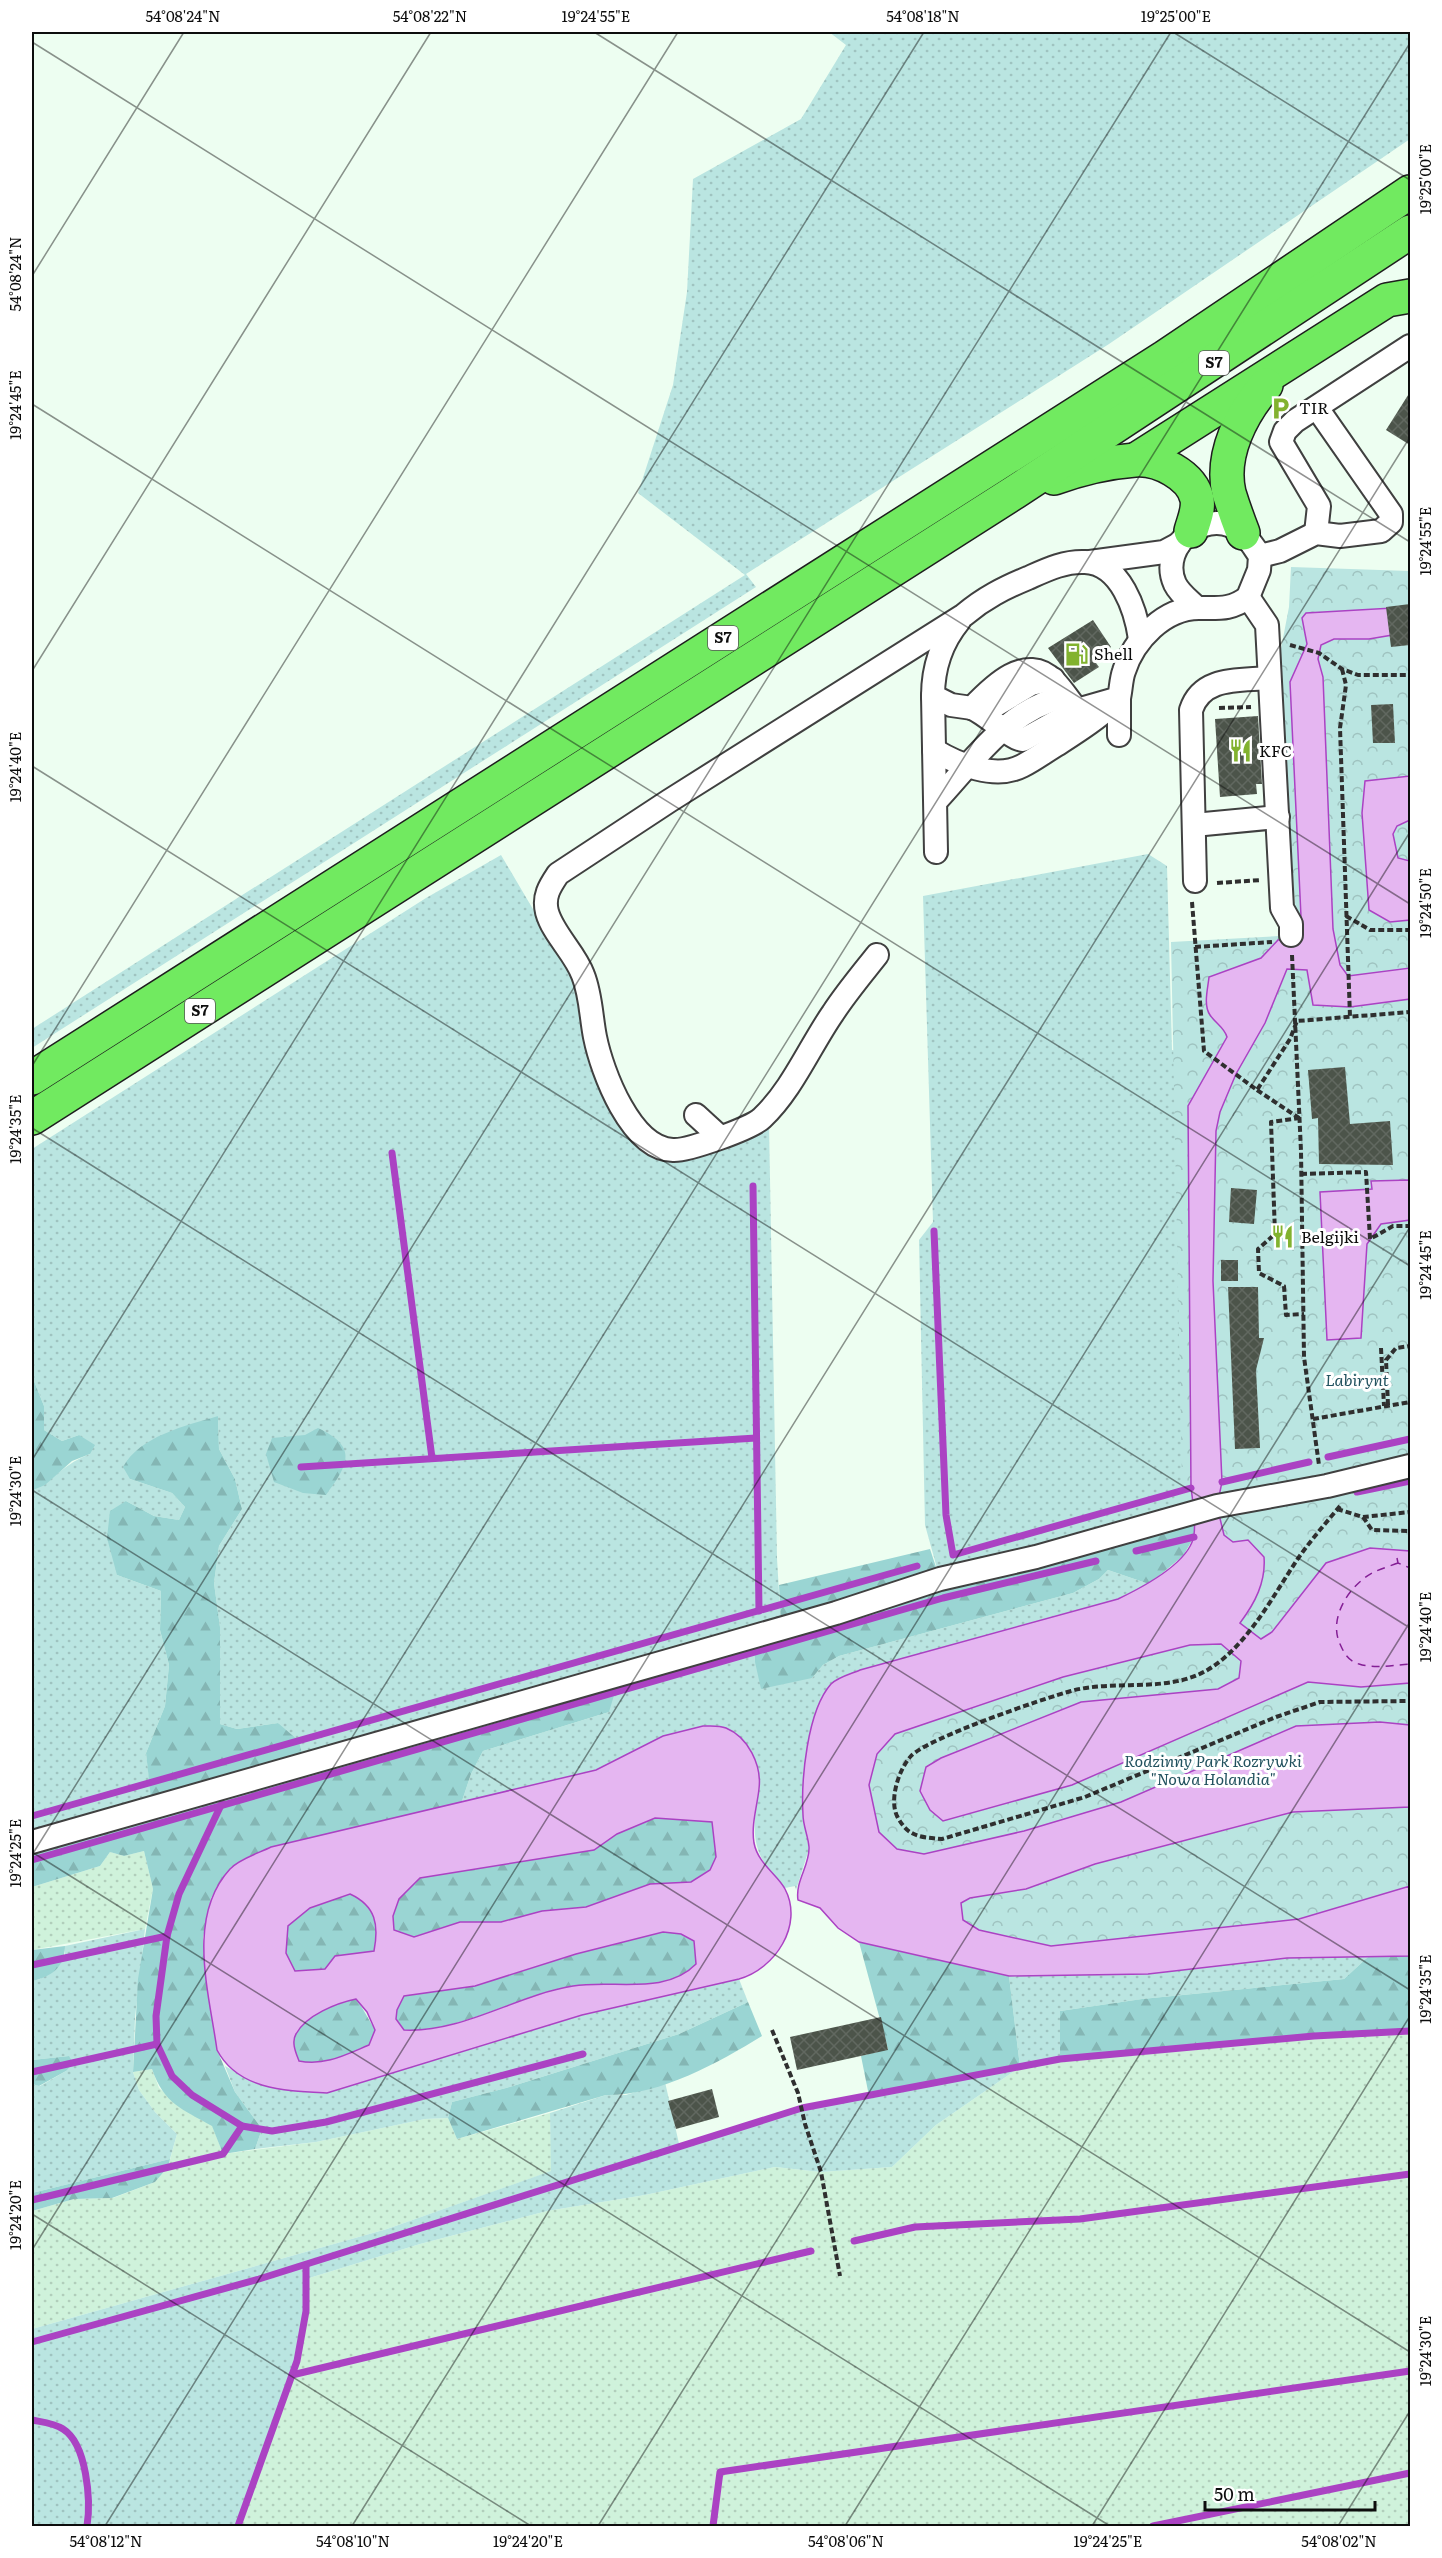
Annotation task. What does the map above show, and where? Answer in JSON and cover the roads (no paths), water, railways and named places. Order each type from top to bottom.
[{"type":"highway","name":"S7","points":[[32,1078],[1165,357],[1410,192]]},
{"type":"highway","name":"S7","points":[[32,1118],[1015,492],[1410,232]]},
{"type":"highway","points":[[1015,492],[1076,471],[1137,459],[1403,294]]},
{"type":"highway","points":[[1252,544],[1229,491],[1232,444],[1258,394],[1277,372]]},
{"type":"highway","points":[[1137,459],[1161,464],[1178,473],[1191,486],[1197,499],[1197,514],[1185,537]]},
{"type":"street","points":[[1316,533],[1319,506],[1281,442],[1285,431],[1295,421],[1410,346]]},
{"type":"street","points":[[877,955],[833,1012],[776,1103],[760,1120],[690,1148],[672,1150],[652,1144],[638,1133],[607,1074],[595,1038],[583,974],[547,912],[547,890],[558,874],[964,615],[987,596],[1053,567],[1070,562],[1090,562],[1164,552],[1185,537],[1217,523],[1252,544],[1280,551],[1316,533],[1340,536],[1381,531],[1391,522],[1391,514],[1317,408]]},
{"type":"street","points":[[1185,537],[1172,560],[1173,578],[1182,593],[1197,608]]},
{"type":"street","points":[[1119,735],[1119,698],[1123,672],[1140,639],[1155,626],[1174,615],[1197,608],[1226,608],[1248,597],[1259,570],[1252,544]]},
{"type":"street","points":[[1090,562],[1106,571],[1122,585],[1138,622],[1140,639]]},
{"type":"street","points":[[1248,597],[1267,626],[1282,908],[1291,924],[1287,938]]},
{"type":"street","points":[[936,852],[933,676],[946,639],[964,615]]},
{"type":"street","points":[[972,708],[995,685],[1022,670],[1041,671],[1065,695]]},
{"type":"street","points":[[1196,881],[1191,710],[1195,698],[1204,688],[1217,683],[1269,678]]},
{"type":"street","points":[[936,801],[1004,728],[1042,702],[1065,695],[1119,698]]},
{"type":"street","points":[[933,696],[951,705],[972,708],[987,715],[1004,728]]},
{"type":"street","points":[[934,750],[952,761],[990,771],[1020,767],[1095,720],[1119,698]]},
{"type":"street","points":[[1194,825],[1278,817]]},
{"type":"street","points":[[696,1114],[720,1137]]},
{"type":"street","points":[[32,1842],[836,1613],[940,1579],[1036,1557],[1217,1506],[1337,1483],[1410,1466]]},
{"type":"waterway","points":[[392,1153],[432,1458]]},
{"type":"waterway","points":[[753,1186],[759,1611]]},
{"type":"waterway","points":[[934,1231],[946,1515],[953,1555],[1191,1488]]},
{"type":"waterway","points":[[301,1467],[756,1438]]},
{"type":"waterway","points":[[1328,1457],[1410,1439]]},
{"type":"waterway","points":[[1222,1482],[1309,1462]]},
{"type":"waterway","points":[[1357,1492],[1410,1481]]},
{"type":"waterway","points":[[1136,1551],[1194,1537]]},
{"type":"waterway","points":[[32,1860],[943,1598],[1096,1561]]},
{"type":"waterway","points":[[32,1816],[917,1566]]},
{"type":"waterway","points":[[222,1803],[179,1894],[167,1936],[156,2016],[157,2044],[172,2076],[192,2095],[242,2126],[272,2131],[326,2122],[583,2054]]},
{"type":"waterway","points":[[32,1965],[167,1936]]},
{"type":"waterway","points":[[32,2342],[259,2279],[802,2108],[1060,2059],[1314,2036],[1410,2031]]},
{"type":"waterway","points":[[32,2072],[157,2044]]},
{"type":"waterway","points":[[32,2200],[223,2154],[242,2126]]},
{"type":"waterway","points":[[854,2241],[915,2227],[1080,2219],[1410,2174]]},
{"type":"waterway","points":[[292,2375],[811,2251]]},
{"type":"waterway","points":[[238,2526],[297,2361],[306,2311],[306,2265]]},
{"type":"waterway","points":[[713,2526],[720,2472],[1410,2371]]},
{"type":"waterway","points":[[32,2420],[63,2429],[71,2436],[77,2447],[86,2474],[87,2526]]},
{"type":"waterway","points":[[1153,2526],[1410,2473]]},
{"type":"place","name":"TIR","points":[[1281,408]]},
{"type":"place","name":"Shell","points":[[1076,654]]},
{"type":"place","name":"KFC","points":[[1241,751]]},
{"type":"place","name":"Belgijki","points":[[1283,1237]]},
{"type":"park label","name":"Labirynt","points":[[1357,1380]]},
{"type":"park label","name":"Rodzinny Park Rozrywki \"Nowa Holandia\"","points":[[1213,1770]]}]
